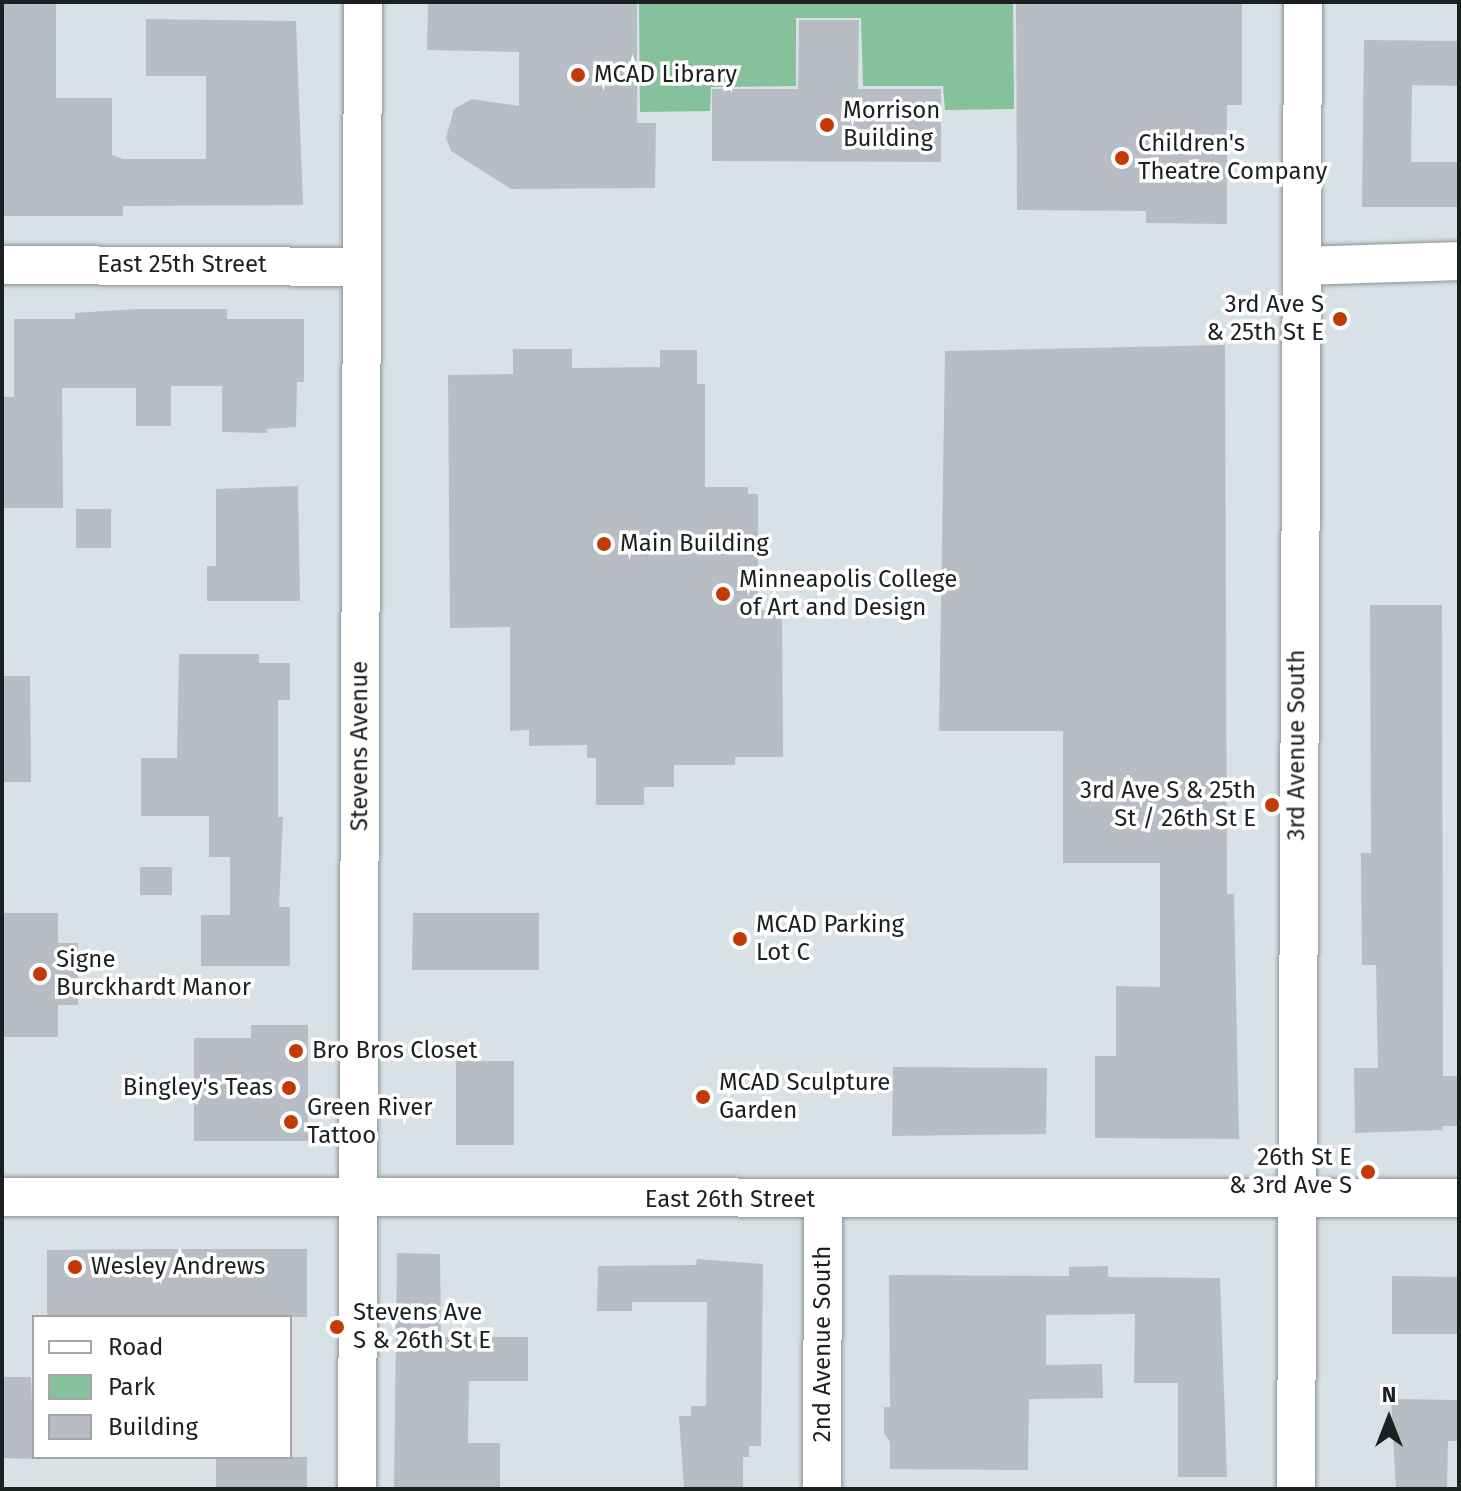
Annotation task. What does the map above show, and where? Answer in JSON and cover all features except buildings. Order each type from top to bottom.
[{"type":"street","name":"Stevens Avenue","points":[[357,1489],[363,2]]},
{"type":"street","name":"3rd Avenue South","points":[[1296,1489],[1297,580],[1303,266],[1303,2]]},
{"type":"street","points":[[1303,266],[1459,261]]},
{"type":"street","name":"East 25th Street","points":[[2,265],[361,267]]},
{"type":"street","name":"East 26th Street","points":[[2,1197],[359,1200],[1459,1198]]},
{"type":"street","name":"2nd Avenue South","points":[[822,1489],[823,1200]]},
{"type":"green space","points":[[639,2],[1013,2],[1014,109],[945,110],[943,86],[863,86],[861,18],[796,18],[796,86],[711,87],[710,111],[640,112]]},
{"type":"place","name":"MCAD Library","points":[[578,75]]},
{"type":"place","name":"Morrison Building","points":[[827,125]]},
{"type":"place","name":"Children's Theatre Company","points":[[1122,158]]},
{"type":"place","name":"3rd Ave S & 25th St E","points":[[1340,319]]},
{"type":"place","name":"Main Building","points":[[604,544]]},
{"type":"place","name":"Minneapolis College of Art and Design","points":[[723,594]]},
{"type":"place","name":"3rd Ave S & 25th St / 26th St E","points":[[1272,805]]},
{"type":"place","name":"MCAD Parking Lot C","points":[[740,939]]},
{"type":"place","name":"Signe Burckhardt Manor","points":[[40,974]]},
{"type":"place","name":"Bro Bros Closet","points":[[296,1051]]},
{"type":"place","name":"Bingley's Teas","points":[[289,1088]]},
{"type":"place","name":"MCAD Sculpture Garden","points":[[703,1097]]},
{"type":"place","name":"Green River Tattoo","points":[[291,1122]]},
{"type":"place","name":"26th St E & 3rd Ave S","points":[[1368,1172]]},
{"type":"place","name":"Wesley Andrews","points":[[75,1267]]},
{"type":"place","name":"Stevens Ave S & 26th St E","points":[[337,1327]]}]
